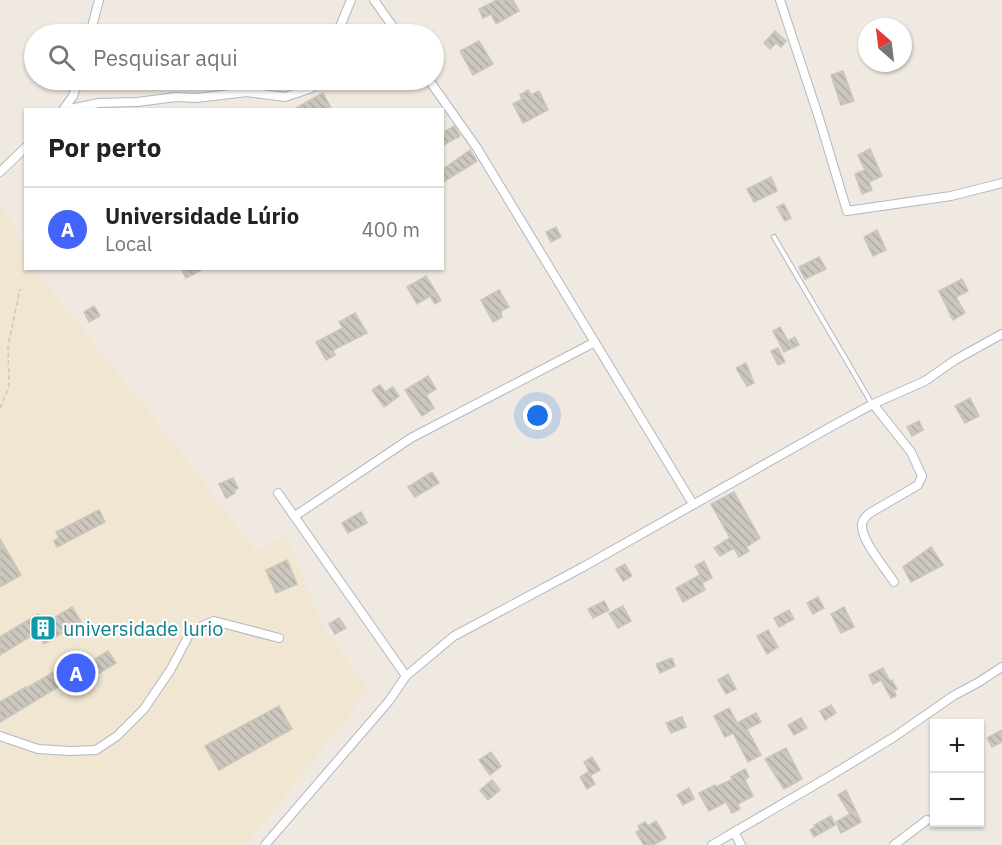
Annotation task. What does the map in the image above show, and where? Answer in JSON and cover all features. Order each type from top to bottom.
[{"type":"street","points":[[93,24],[99,0]]},
{"type":"street","points":[[344,0],[347,11]]},
{"type":"street","points":[[341,24],[351,0]]},
{"type":"street","points":[[374,0],[391,24]]},
{"type":"street","points":[[780,0],[847,211],[951,196],[1002,183]]},
{"type":"street","points":[[65,108],[76,90]]},
{"type":"street","points":[[74,108],[99,103],[137,102],[176,97],[196,98],[247,92],[285,97],[306,90]]},
{"type":"street","points":[[436,90],[477,147],[693,504]]},
{"type":"street","points":[[0,172],[24,149]]},
{"type":"street","points":[[265,845],[389,701],[406,676],[454,636],[583,567],[873,404],[925,381],[955,360],[1002,334]]},
{"type":"street","points":[[295,516],[411,438],[595,342]]},
{"type":"street","points":[[873,404],[911,452],[922,476],[918,485],[870,513],[862,525],[863,535],[894,582]]},
{"type":"street","points":[[278,493],[406,676]]},
{"type":"street","points":[[0,736],[38,749],[96,750],[117,736],[144,709],[171,669],[191,631],[213,621],[279,638]]},
{"type":"street","points":[[712,845],[894,737],[952,696],[1002,667]]},
{"type":"street","points":[[894,845],[927,820]]},
{"type":"street","points":[[734,832],[741,845]]},
{"type":"lane","points":[[774,237],[873,404]]},
{"type":"path","points":[[0,408],[9,387],[8,346],[20,288]]},
{"type":"shaded area","points":[[0,206],[9,216],[24,245],[24,270],[38,270],[43,280],[181,452],[255,551],[286,535],[322,625],[369,690],[246,845],[0,845]]},
{"type":"building","points":[[497,0],[513,0],[519,11],[496,24],[491,14],[483,18],[479,9]]},
{"type":"building","points":[[775,31],[786,41],[781,47],[776,43],[770,49],[764,43]]},
{"type":"building","points":[[479,41],[493,64],[473,75],[460,51]]},
{"type":"building","points":[[843,71],[854,101],[841,105],[831,75]]},
{"type":"building","points":[[528,90],[531,95],[539,91],[548,110],[523,123],[513,104],[522,99],[520,95]]},
{"type":"building","points":[[323,93],[331,108],[296,108]]},
{"type":"building","points":[[454,126],[460,136],[444,145],[444,132]]},
{"type":"building","points":[[870,149],[882,176],[869,182],[872,190],[862,194],[855,174],[865,170],[858,155]]},
{"type":"building","points":[[470,150],[477,161],[444,182],[444,169]]},
{"type":"building","points":[[771,177],[777,191],[754,202],[747,189]]},
{"type":"building","points":[[784,204],[791,218],[785,221],[777,207]]},
{"type":"building","points":[[556,227],[561,237],[551,242],[546,232]]},
{"type":"building","points":[[877,230],[886,250],[873,256],[864,237]]},
{"type":"building","points":[[819,257],[826,269],[805,279],[799,267]]},
{"type":"building","points":[[182,270],[201,270],[186,278]]},
{"type":"building","points":[[426,276],[441,300],[435,304],[430,296],[417,304],[407,287]]},
{"type":"building","points":[[962,279],[968,291],[956,297],[965,313],[953,320],[939,291]]},
{"type":"building","points":[[499,290],[509,307],[501,311],[502,317],[493,322],[481,300]]},
{"type":"building","points":[[94,306],[100,316],[89,322],[84,312]]},
{"type":"building","points":[[355,313],[367,333],[333,350],[335,355],[326,360],[316,342],[343,328],[339,322]]},
{"type":"building","points":[[780,327],[788,341],[795,337],[799,345],[784,352],[773,331]]},
{"type":"building","points":[[778,348],[785,362],[778,365],[771,351]]},
{"type":"building","points":[[746,363],[754,383],[747,386],[736,368]]},
{"type":"building","points":[[428,376],[436,389],[426,395],[434,408],[422,416],[405,390]]},
{"type":"building","points":[[380,385],[385,392],[393,387],[399,396],[384,407],[372,390]]},
{"type":"building","points":[[970,398],[979,416],[965,423],[955,406]]},
{"type":"building","points":[[919,421],[923,430],[912,436],[907,427]]},
{"type":"building","points":[[432,472],[439,483],[415,497],[408,487]]},
{"type":"building","points":[[233,478],[238,488],[234,490],[235,493],[226,498],[219,484]]},
{"type":"building","points":[[734,492],[760,538],[746,547],[749,551],[739,557],[734,548],[720,556],[714,548],[730,538],[711,504]]},
{"type":"building","points":[[99,510],[105,522],[57,547],[54,541],[59,538],[56,532]]},
{"type":"building","points":[[361,512],[367,523],[348,533],[342,523]]},
{"type":"building","points":[[0,539],[21,575],[0,587]]},
{"type":"building","points":[[931,547],[943,565],[911,582],[903,567]]},
{"type":"building","points":[[287,560],[297,584],[276,593],[266,570]]},
{"type":"building","points":[[704,561],[712,578],[702,583],[705,590],[683,602],[676,588],[700,575],[695,566]]},
{"type":"building","points":[[625,564],[632,576],[623,581],[616,569]]},
{"type":"building","points":[[818,597],[824,608],[813,614],[807,603]]},
{"type":"building","points":[[604,601],[609,610],[593,618],[588,609]]},
{"type":"building","points":[[623,606],[631,621],[618,628],[609,613]]},
{"type":"building","name":"universidade lurio","points":[[72,607],[81,622],[44,644],[37,632],[0,655],[0,637],[38,614],[44,624]]},
{"type":"building","points":[[844,607],[854,627],[841,633],[831,614]]},
{"type":"building","points":[[789,610],[794,619],[779,627],[774,618]]},
{"type":"building","points":[[339,618],[346,628],[335,634],[329,624]]},
{"type":"building","points":[[768,630],[778,647],[767,654],[757,636]]},
{"type":"building","points":[[108,651],[116,663],[81,684],[76,676],[0,722],[0,702],[72,661],[78,670]]},
{"type":"building","points":[[672,658],[675,666],[660,673],[656,664]]},
{"type":"building","points":[[883,668],[897,689],[894,690],[896,696],[891,698],[881,680],[873,684],[869,675]]},
{"type":"building","points":[[728,674],[736,689],[726,694],[718,680]]},
{"type":"building","points":[[831,705],[836,713],[825,720],[820,711]]},
{"type":"building","points":[[279,706],[292,729],[219,770],[205,746]]},
{"type":"building","points":[[729,708],[737,723],[756,713],[761,722],[747,729],[761,755],[748,762],[733,733],[725,737],[714,716]]},
{"type":"building","points":[[682,717],[686,727],[671,733],[666,723]]},
{"type":"building","points":[[801,718],[807,728],[794,735],[788,725]]},
{"type":"building","points":[[1002,730],[1002,742],[992,747],[987,738]]},
{"type":"building","points":[[786,748],[802,779],[784,789],[765,759]]},
{"type":"building","points":[[491,752],[501,766],[490,775],[479,760]]},
{"type":"building","points":[[592,757],[600,770],[591,775],[584,762]]},
{"type":"building","points":[[745,769],[749,777],[745,780],[753,796],[738,804],[740,809],[732,813],[726,802],[709,811],[699,793],[733,779],[731,777]]},
{"type":"building","points":[[588,772],[595,784],[587,789],[580,777]]},
{"type":"building","points":[[492,780],[500,790],[488,800],[480,790]]},
{"type":"building","points":[[689,788],[694,799],[683,805],[677,795]]},
{"type":"building","points":[[846,790],[861,822],[841,833],[836,822],[850,814],[838,795]]},
{"type":"building","points":[[831,816],[835,825],[814,837],[810,830],[815,827],[814,825]]},
{"type":"building","points":[[656,821],[666,838],[653,845],[644,845],[636,832],[640,830],[638,826],[645,822],[648,826]]},
{"type":"place","name":"universidade lurio","points":[[43,628]]},
{"type":"place","name":"Universidade Lúrio","points":[[76,673]]}]
